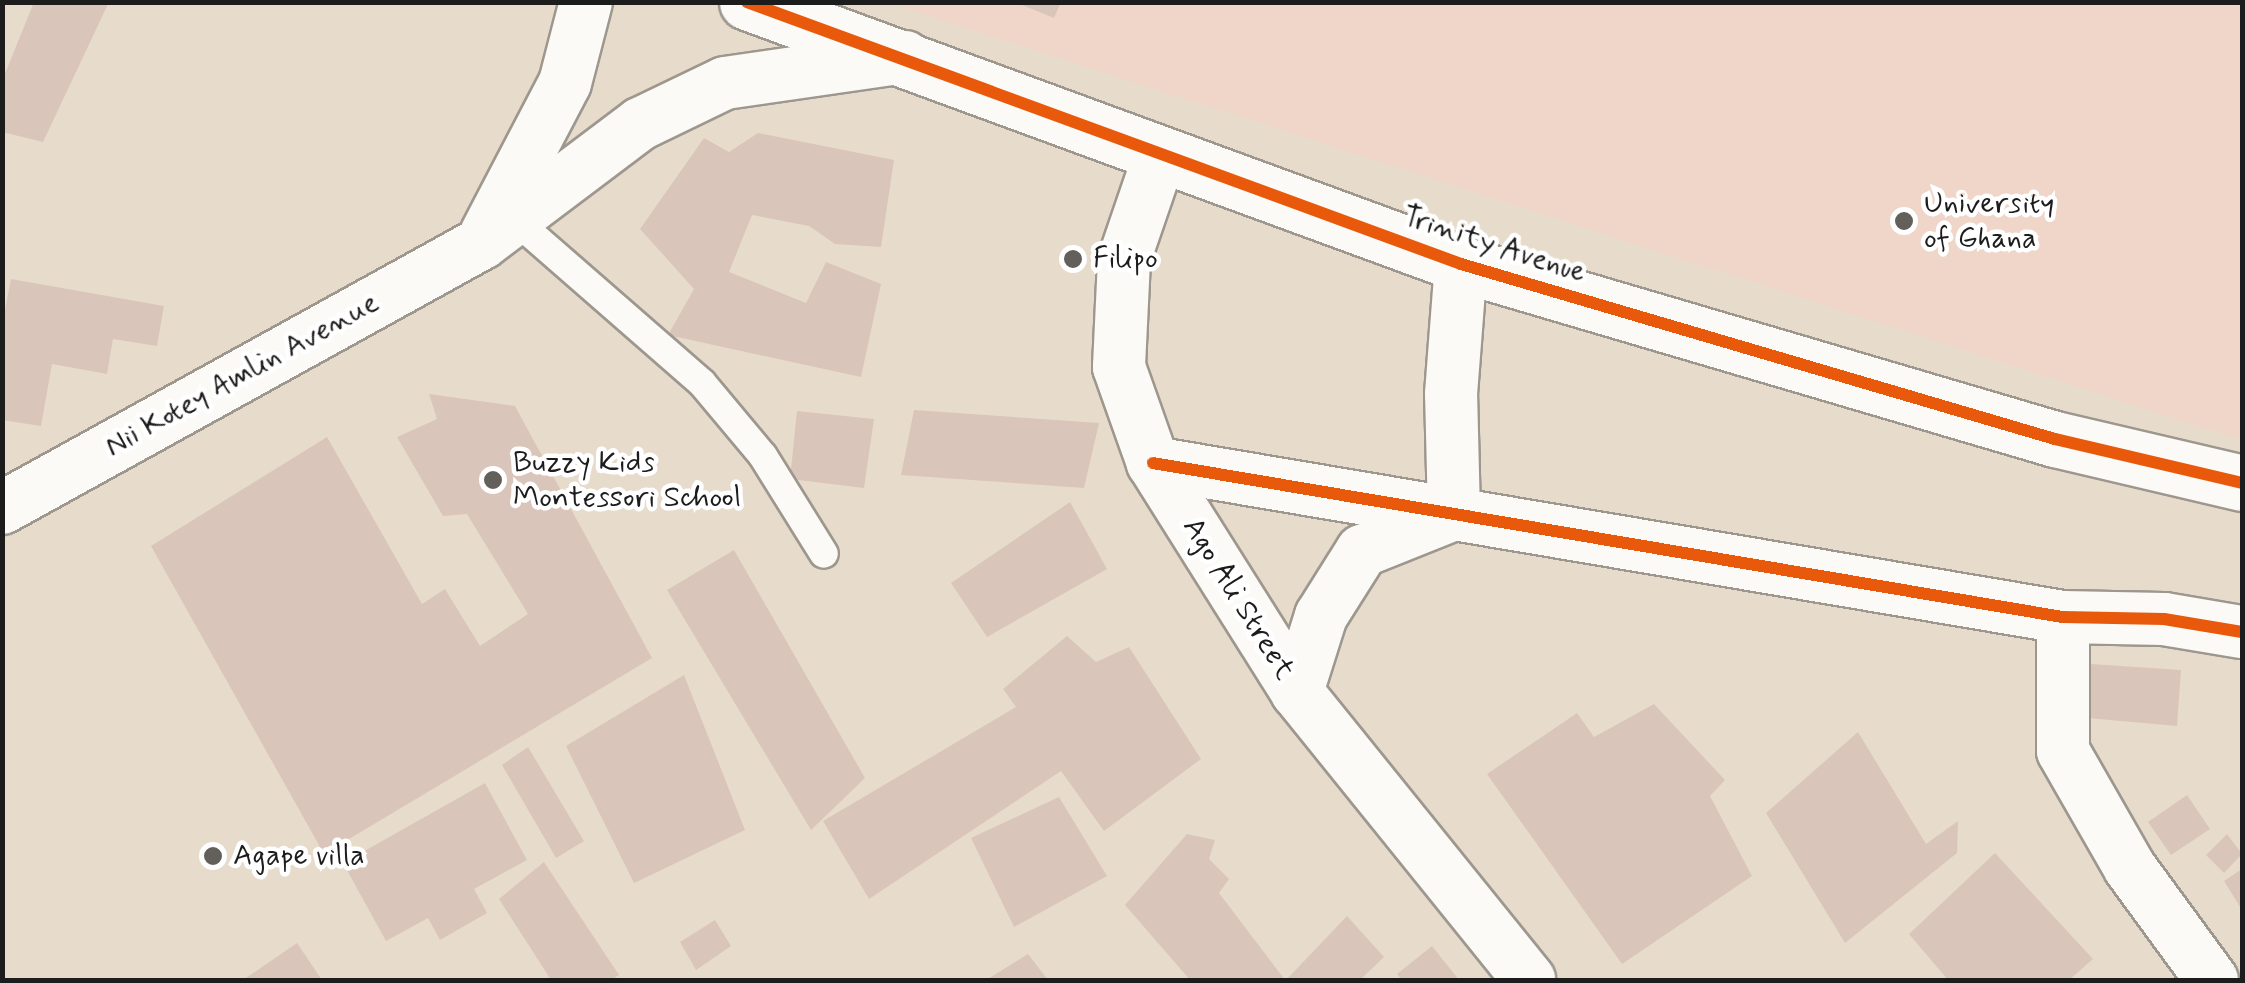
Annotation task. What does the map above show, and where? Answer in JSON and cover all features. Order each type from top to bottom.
[{"type":"street","points":[[498,231],[565,83],[586,2]]},
{"type":"street","name":"Trinity Avenue","points":[[787,8],[1160,156],[1461,264],[2055,439],[2242,482]]},
{"type":"street","name":"Nii Kotey Amlin Avenue","points":[[2,508],[498,231],[640,124],[725,83],[905,56]]},
{"type":"street","name":"Ago Ali Street","points":[[1160,156],[1124,260],[1119,367],[1153,464],[1297,692],[1529,980]]},
{"type":"street","points":[[1454,514],[1450,394],[1461,264]]},
{"type":"street","points":[[1153,464],[2063,618],[2164,619],[2242,632]]},
{"type":"street","points":[[1297,692],[1321,616],[1362,551],[1454,514]]},
{"type":"street","points":[[2063,618],[2064,751],[2130,868],[2212,980]]},
{"type":"lane","points":[[498,231],[702,382],[763,456],[824,554]]},
{"type":"shaded area","name":"University of Ghana","points":[[888,3],[2242,3],[2242,440]]},
{"type":"building","points":[[34,2],[109,2],[43,142],[2,132],[2,81]]},
{"type":"building","points":[[1015,2],[1061,2],[1054,18]]},
{"type":"building","points":[[758,133],[894,160],[881,247],[835,244],[809,226],[752,215],[729,272],[806,303],[826,262],[881,284],[861,377],[668,335],[694,289],[640,229],[704,138],[729,152]]},
{"type":"building","points":[[11,279],[164,306],[157,346],[113,339],[107,374],[52,364],[41,426],[2,420],[2,325]]},
{"type":"building","points":[[429,394],[515,406],[652,658],[324,854],[151,546],[327,437],[422,604],[445,589],[480,646],[528,614],[467,514],[443,516],[397,437],[437,419]]},
{"type":"building","points":[[914,410],[1099,423],[1084,488],[901,475]]},
{"type":"building","points":[[797,411],[874,419],[864,488],[790,479]]},
{"type":"building","points":[[1070,502],[1107,569],[987,637],[951,583]]},
{"type":"building","points":[[734,550],[865,778],[811,830],[667,590]]},
{"type":"building","points":[[1067,636],[1096,662],[1129,647],[1201,759],[1104,831],[1061,771],[869,899],[823,821],[1016,707],[1003,689]]},
{"type":"building","points":[[2091,664],[2181,670],[2177,726],[2087,718]]},
{"type":"building","points":[[684,675],[745,830],[634,883],[566,746]]},
{"type":"building","points":[[1654,704],[1725,780],[1710,796],[1752,876],[1622,964],[1487,774],[1577,713],[1594,737]]},
{"type":"building","points":[[1858,732],[1926,844],[1958,821],[1957,853],[1845,943],[1766,813]]},
{"type":"building","points":[[528,747],[584,841],[556,858],[502,765]]},
{"type":"building","points":[[485,783],[527,860],[474,889],[487,913],[440,940],[428,918],[386,941],[343,863]]},
{"type":"building","points":[[2187,795],[2210,829],[2171,855],[2148,822]]},
{"type":"building","points":[[1059,797],[1107,876],[1014,927],[971,838]]},
{"type":"building","points":[[1187,834],[1215,840],[1209,859],[1229,879],[1219,893],[1285,980],[1190,980],[1125,905]]},
{"type":"building","points":[[2227,834],[2242,854],[2224,873],[2206,855]]},
{"type":"building","points":[[1995,853],[2093,959],[2069,980],[1948,980],[1909,934]]},
{"type":"building","points":[[544,862],[619,975],[611,980],[551,980],[499,899]]},
{"type":"building","points":[[2242,869],[2242,910],[2224,881]]},
{"type":"building","points":[[1347,916],[1384,957],[1360,980],[1286,980]]},
{"type":"building","points":[[715,920],[731,946],[696,970],[680,942]]},
{"type":"building","points":[[297,943],[322,980],[243,980]]},
{"type":"building","points":[[1432,946],[1459,980],[1402,980],[1397,974]]},
{"type":"building","points":[[1028,954],[1048,980],[986,980]]},
{"type":"cycle path","points":[[747,2],[1461,264],[2055,439],[2242,483]]},
{"type":"cycle path","points":[[1153,463],[2063,617],[2164,619],[2242,632]]},
{"type":"place","name":"University of Ghana","points":[[1904,221]]},
{"type":"place","name":"Filipo","points":[[1073,259]]},
{"type":"place","name":"Buzzy Kids Montessori School","points":[[493,480]]},
{"type":"place","name":"Agape villa","points":[[213,856]]}]
